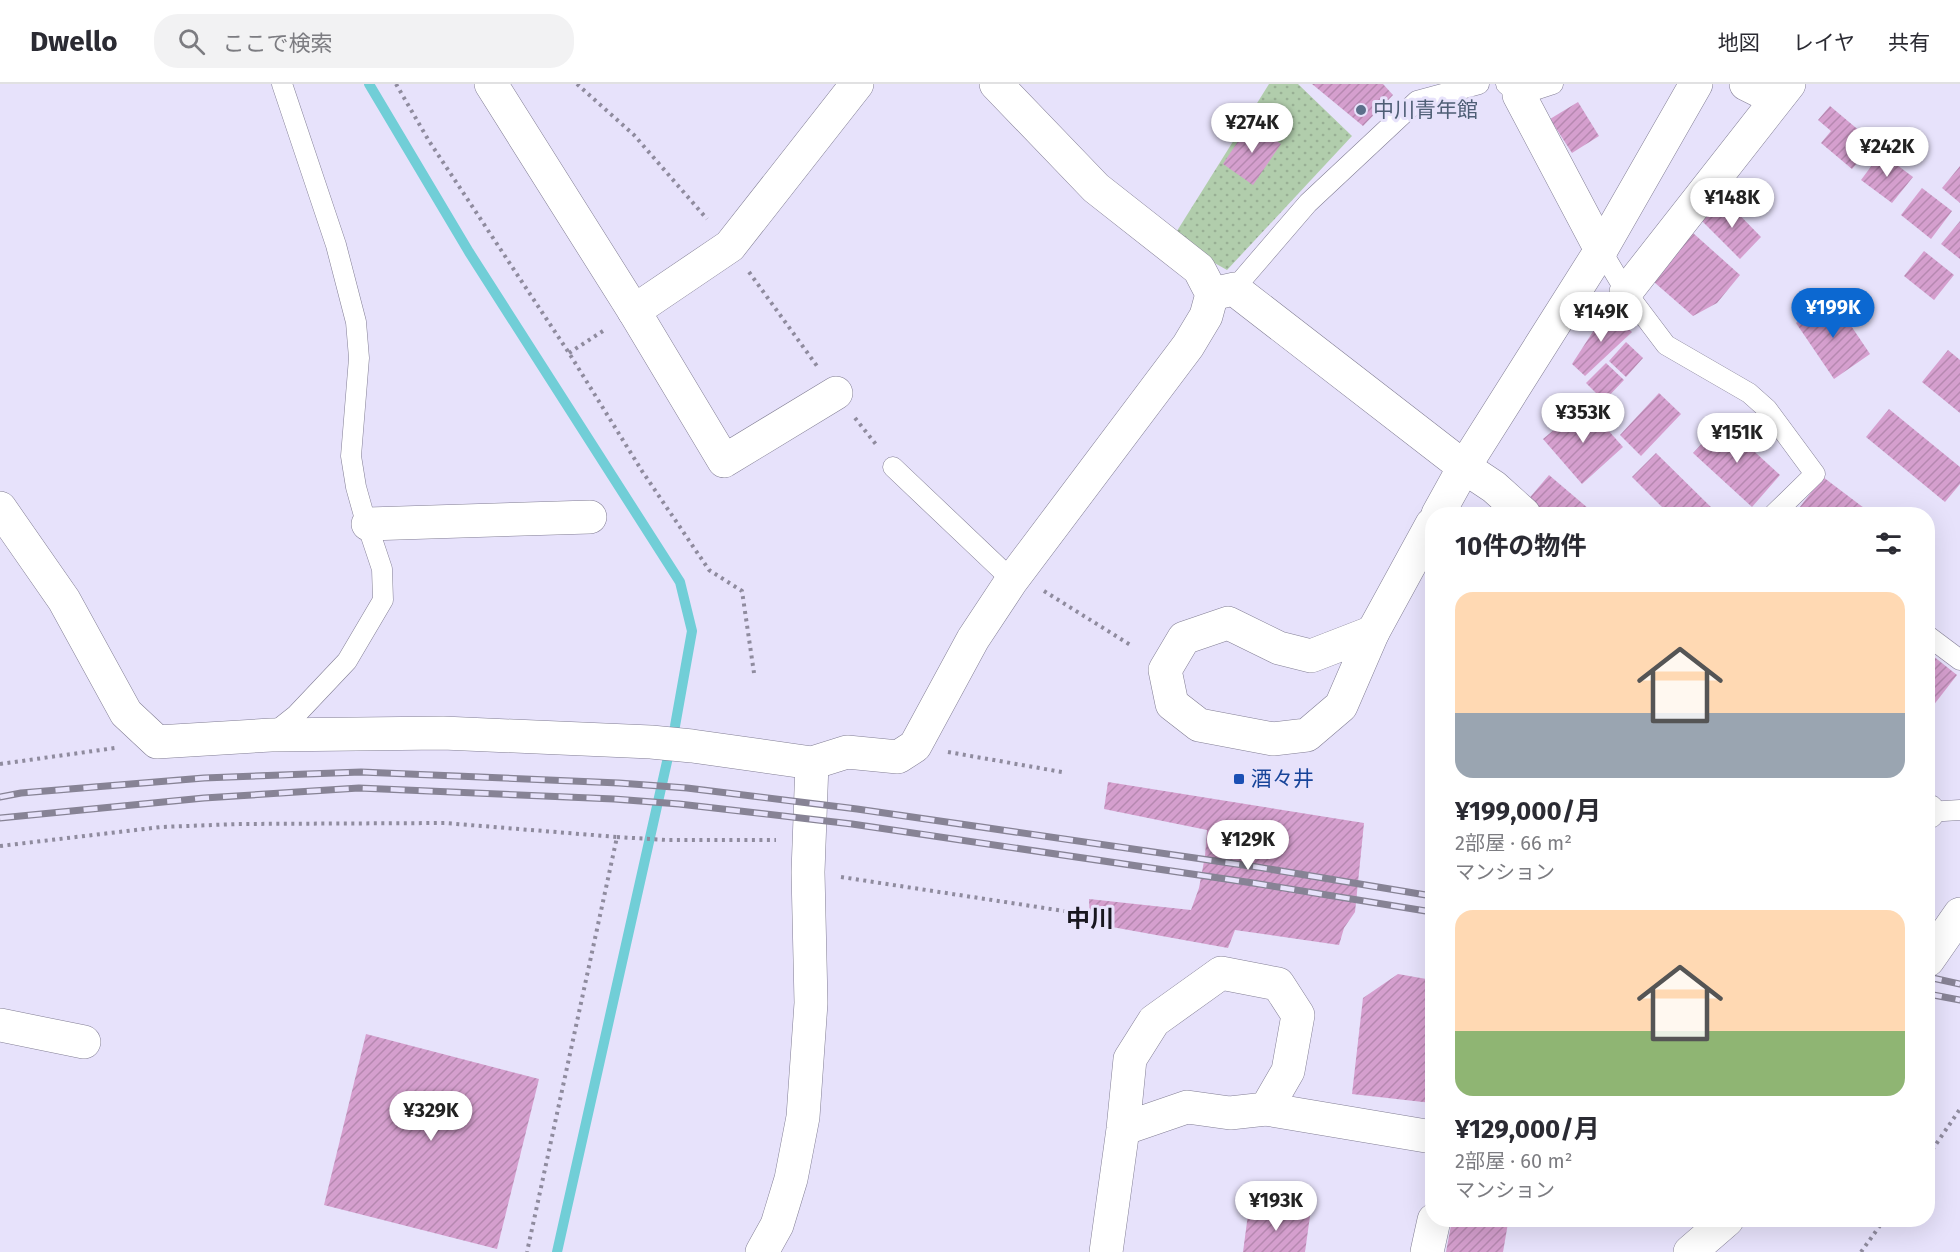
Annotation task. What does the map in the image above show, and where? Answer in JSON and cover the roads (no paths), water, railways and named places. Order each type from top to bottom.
[{"type":"street","points":[[491,84],[634,311],[724,461],[836,393]]},
{"type":"street","points":[[634,311],[730,246],[857,84]]},
{"type":"street","points":[[998,84],[1096,189],[1199,269],[1223,292],[1494,487],[1516,507]]},
{"type":"street","points":[[1442,507],[1464,467],[1601,250],[1696,84]]},
{"type":"street","points":[[1626,292],[1782,91],[1746,84]]},
{"type":"street","points":[[1513,89],[1601,250]]},
{"type":"street","points":[[0,508],[64,600],[126,713],[157,742],[271,735],[443,733],[651,742],[812,763],[847,752],[898,757],[915,746],[973,639],[1015,577],[1188,346],[1223,292]]},
{"type":"street","points":[[368,524],[590,518]]},
{"type":"street","points":[[1372,632],[1311,656],[1279,648],[1228,623],[1184,638],[1165,670],[1172,704],[1199,725],[1273,738],[1307,735],[1341,706],[1372,632],[1425,537]]},
{"type":"street","points":[[762,1252],[777,1225],[791,1179],[803,1117],[811,1003],[808,872],[812,763]]},
{"type":"street","points":[[1106,1252],[1130,1059],[1154,1021],[1221,973],[1278,984],[1298,1015],[1288,1071],[1266,1109]]},
{"type":"street","points":[[0,1025],[84,1042]]},
{"type":"street","points":[[1123,1128],[1187,1107],[1230,1113],[1266,1109],[1425,1136]]},
{"type":"street","points":[[1427,1252],[1432,1227]]},
{"type":"street","points":[[1690,1252],[1719,1227]]},
{"type":"lane","points":[[271,735],[296,715],[347,661],[383,600],[382,569],[356,487],[351,456],[359,358],[356,322],[336,245],[282,84]]},
{"type":"lane","points":[[1223,292],[1308,203],[1417,101],[1479,84]]},
{"type":"lane","points":[[1513,89],[1553,84]]},
{"type":"lane","points":[[1601,250],[1626,292],[1666,345],[1749,393],[1767,409],[1815,474],[1781,507]]},
{"type":"lane","points":[[893,467],[1015,577]]},
{"type":"lane","points":[[1935,641],[1960,660]]},
{"type":"lane","points":[[1935,812],[1960,810]]},
{"type":"waterway","points":[[369,84],[469,252],[680,582],[692,631],[675,726],[557,1252]]},
{"type":"railway","points":[[0,797],[21,793],[204,778],[361,772],[619,783],[687,788],[857,809],[1257,867],[1425,895]]},
{"type":"railway","points":[[0,818],[204,798],[359,788],[614,799],[679,804],[852,824],[1425,911]]},
{"type":"railway","points":[[1935,979],[1960,984]]},
{"type":"railway","points":[[1935,995],[1960,1000]]},
{"type":"place","name":"中川青年館","points":[[1361,110]]},
{"type":"place","name":"酒々井","points":[[1239,779]]},
{"type":"district","name":"中川","points":[[1090,919]]}]
